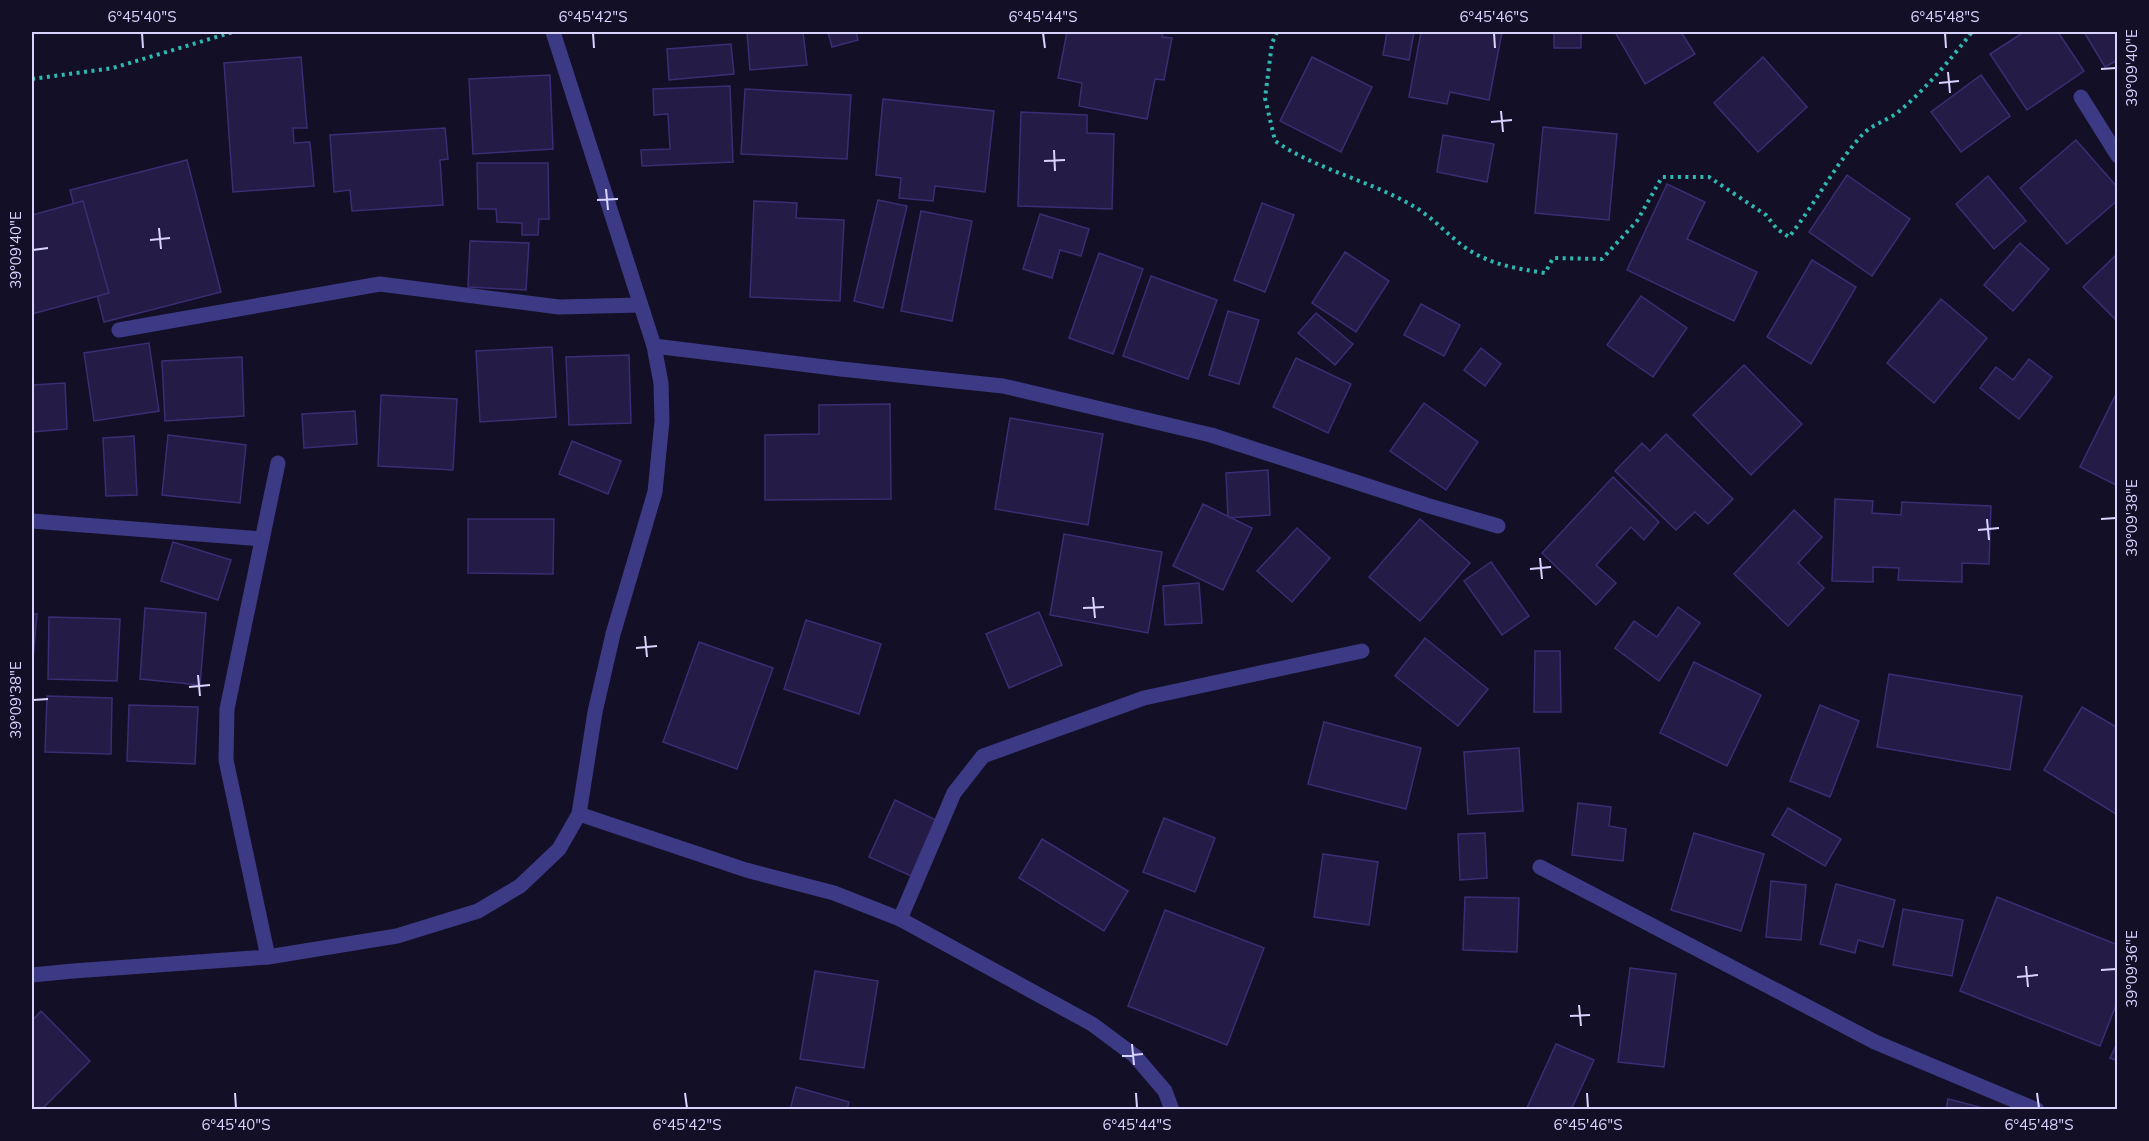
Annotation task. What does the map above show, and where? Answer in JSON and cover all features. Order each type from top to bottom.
[{"type":"street","points":[[32,975],[73,970],[268,957],[397,936],[478,911],[520,886],[559,849],[579,814],[595,712],[613,634],[655,492],[662,421],[661,383],[654,346],[553,32]]},
{"type":"street","points":[[2081,97],[2118,156]]},
{"type":"street","points":[[119,330],[380,284],[559,307],[640,305]]},
{"type":"street","points":[[654,346],[1004,386],[1211,435],[1498,526]]},
{"type":"street","points":[[268,957],[226,760],[227,709],[278,463]]},
{"type":"street","points":[[32,521],[262,539]]},
{"type":"street","points":[[900,919],[954,793],[983,756],[1144,698],[1362,651]]},
{"type":"street","points":[[579,814],[746,870],[834,893],[900,919],[1092,1024],[1135,1056],[1165,1091],[1172,1110]]},
{"type":"street","points":[[1540,867],[1875,1042],[2037,1110]]},
{"type":"path","points":[[32,79],[112,68],[233,32]]},
{"type":"path","points":[[1277,32],[1272,43],[1265,98],[1275,141],[1293,153],[1414,206],[1465,247],[1502,267],[1545,273],[1553,258],[1602,260],[1637,221],[1662,177],[1709,177],[1767,215],[1777,229],[1790,237],[1810,210],[1839,162],[1864,132],[1896,114],[1949,62],[1972,32]]},
{"type":"building","points":[[747,32],[803,32],[807,65],[750,70]]},
{"type":"building","points":[[828,32],[856,32],[858,40],[832,47]]},
{"type":"building","points":[[1067,32],[1163,32],[1162,37],[1172,38],[1164,80],[1155,79],[1147,119],[1079,106],[1082,83],[1058,78]]},
{"type":"building","points":[[1387,32],[1414,32],[1409,60],[1383,55]]},
{"type":"building","points":[[1421,32],[1502,32],[1489,100],[1450,92],[1447,104],[1409,97]]},
{"type":"building","points":[[1554,32],[1581,32],[1581,48],[1554,48]]},
{"type":"building","points":[[1615,32],[1681,32],[1695,54],[1645,84]]},
{"type":"building","points":[[2024,32],[2058,32],[2084,71],[2027,110],[1990,54]]},
{"type":"building","points":[[2084,32],[2118,32],[2118,60],[2105,67]]},
{"type":"building","points":[[731,44],[734,74],[669,80],[667,49]]},
{"type":"building","points":[[301,57],[307,128],[293,128],[294,143],[310,142],[314,186],[233,192],[224,63]]},
{"type":"building","points":[[1312,57],[1372,87],[1341,152],[1280,121]]},
{"type":"building","points":[[1763,57],[1807,107],[1758,152],[1714,103]]},
{"type":"building","points":[[550,75],[553,149],[473,154],[469,79]]},
{"type":"building","points":[[1981,75],[2010,116],[1961,152],[1931,112]]},
{"type":"building","points":[[730,86],[733,162],[642,166],[641,150],[670,149],[668,114],[654,115],[653,89]]},
{"type":"building","points":[[745,89],[851,95],[847,159],[741,154]]},
{"type":"building","points":[[883,99],[994,111],[985,192],[935,186],[933,201],[899,198],[901,178],[876,175]]},
{"type":"building","points":[[1021,112],[1087,115],[1087,133],[1114,134],[1112,209],[1018,206]]},
{"type":"building","points":[[1543,127],[1617,134],[1609,220],[1535,213]]},
{"type":"building","points":[[445,128],[448,159],[440,160],[443,205],[352,211],[350,190],[334,192],[330,135]]},
{"type":"building","points":[[1443,135],[1494,144],[1487,182],[1437,172]]},
{"type":"building","points":[[2076,140],[2118,188],[2118,200],[2067,244],[2020,188]]},
{"type":"building","points":[[187,160],[221,292],[104,322],[70,190]]},
{"type":"building","points":[[477,163],[548,163],[549,219],[539,219],[538,235],[522,235],[522,223],[497,222],[496,209],[478,209]]},
{"type":"building","points":[[1847,175],[1910,219],[1872,276],[1809,232]]},
{"type":"building","points":[[1988,176],[2026,221],[1994,249],[1956,204]]},
{"type":"building","points":[[1667,184],[1705,202],[1687,239],[1757,272],[1734,321],[1627,270]]},
{"type":"building","points":[[878,200],[907,206],[883,308],[854,301]]},
{"type":"building","points":[[83,201],[109,293],[32,314],[32,215]]},
{"type":"building","points":[[754,201],[797,203],[796,218],[844,220],[840,301],[750,297]]},
{"type":"building","points":[[1262,203],[1294,215],[1265,292],[1234,280]]},
{"type":"building","points":[[921,211],[972,221],[952,321],[901,311]]},
{"type":"building","points":[[1040,214],[1089,229],[1081,256],[1060,250],[1052,278],[1023,269]]},
{"type":"building","points":[[470,241],[529,243],[526,290],[468,287]]},
{"type":"building","points":[[2020,243],[2049,269],[2013,311],[1984,285]]},
{"type":"building","points":[[1345,252],[1389,281],[1356,332],[1312,303]]},
{"type":"building","points":[[1099,253],[1143,269],[1113,354],[1069,338]]},
{"type":"building","points":[[2118,253],[2118,322],[2083,287]]},
{"type":"building","points":[[1812,260],[1856,287],[1811,364],[1767,337]]},
{"type":"building","points":[[1151,276],[1217,300],[1188,379],[1123,356]]},
{"type":"building","points":[[1641,296],[1687,328],[1653,377],[1607,345]]},
{"type":"building","points":[[1941,299],[1987,338],[1934,403],[1887,363]]},
{"type":"building","points":[[1421,304],[1460,325],[1444,356],[1404,335]]},
{"type":"building","points":[[1228,311],[1259,320],[1239,384],[1209,375]]},
{"type":"building","points":[[1316,313],[1353,344],[1335,365],[1298,333]]},
{"type":"building","points":[[149,343],[159,411],[94,421],[84,353]]},
{"type":"building","points":[[552,347],[556,417],[480,422],[476,351]]},
{"type":"building","points":[[1481,348],[1501,364],[1485,386],[1464,370]]},
{"type":"building","points":[[629,355],[631,423],[569,425],[566,357]]},
{"type":"building","points":[[242,357],[244,416],[165,421],[162,361]]},
{"type":"building","points":[[1296,358],[1351,384],[1328,433],[1273,407]]},
{"type":"building","points":[[2029,359],[2052,377],[2019,419],[1980,388],[1996,367],[2013,380]]},
{"type":"building","points":[[1744,365],[1802,424],[1751,475],[1693,415]]},
{"type":"building","points":[[65,383],[67,429],[32,432],[32,385]]},
{"type":"building","points":[[2118,390],[2118,486],[2080,467]]},
{"type":"building","points":[[381,395],[457,399],[453,470],[378,466]]},
{"type":"building","points":[[1424,403],[1478,442],[1446,490],[1390,451]]},
{"type":"building","points":[[890,404],[891,499],[765,500],[765,435],[819,434],[819,405]]},
{"type":"building","points":[[355,411],[357,444],[304,448],[302,414]]},
{"type":"building","points":[[1010,418],[1103,434],[1088,525],[995,509]]},
{"type":"building","points":[[1666,434],[1733,499],[1708,524],[1695,512],[1676,530],[1615,471],[1642,443],[1650,451]]},
{"type":"building","points":[[168,435],[246,445],[240,503],[162,495]]},
{"type":"building","points":[[134,436],[137,495],[106,496],[103,438]]},
{"type":"building","points":[[572,441],[621,461],[608,494],[559,474]]},
{"type":"building","points":[[1268,470],[1270,515],[1228,518],[1226,473]]},
{"type":"building","points":[[1613,477],[1659,522],[1644,540],[1631,527],[1596,565],[1616,583],[1596,605],[1542,553]]},
{"type":"building","points":[[1835,499],[1873,501],[1872,513],[1901,515],[1902,502],[1991,506],[1989,564],[1962,563],[1962,582],[1898,580],[1899,568],[1873,567],[1873,582],[1832,581]]},
{"type":"building","points":[[1203,504],[1252,528],[1223,590],[1173,566]]},
{"type":"building","points":[[1794,510],[1822,537],[1798,563],[1824,588],[1788,626],[1734,574]]},
{"type":"building","points":[[468,519],[554,519],[553,574],[468,573]]},
{"type":"building","points":[[1420,519],[1470,563],[1420,621],[1369,577]]},
{"type":"building","points":[[1297,528],[1330,558],[1292,602],[1257,571]]},
{"type":"building","points":[[1064,534],[1162,552],[1148,633],[1050,615]]},
{"type":"building","points":[[173,542],[231,560],[218,600],[161,581]]},
{"type":"building","points":[[1491,562],[1529,616],[1502,635],[1464,581]]},
{"type":"building","points":[[1199,583],[1202,623],[1165,625],[1163,586]]},
{"type":"building","points":[[1678,607],[1700,623],[1659,681],[1615,648],[1634,621],[1657,637]]},
{"type":"building","points":[[145,608],[206,613],[200,685],[140,679]]},
{"type":"building","points":[[1039,612],[1062,665],[1009,688],[986,634]]},
{"type":"building","points":[[32,614],[37,614],[32,671]]},
{"type":"building","points":[[49,617],[120,619],[117,681],[48,679]]},
{"type":"building","points":[[806,620],[881,644],[859,714],[784,689]]},
{"type":"building","points":[[1425,638],[1488,689],[1458,726],[1395,676]]},
{"type":"building","points":[[699,642],[773,668],[737,769],[663,742]]},
{"type":"building","points":[[1535,651],[1560,651],[1561,712],[1534,712]]},
{"type":"building","points":[[1694,662],[1761,695],[1727,766],[1660,733]]},
{"type":"building","points":[[1889,674],[2022,696],[2010,770],[1877,747]]},
{"type":"building","points":[[47,696],[112,698],[111,754],[45,752]]},
{"type":"building","points":[[129,705],[198,707],[195,764],[127,761]]},
{"type":"building","points":[[1820,705],[1859,721],[1830,797],[1790,781]]},
{"type":"building","points":[[2082,707],[2118,728],[2118,811],[2116,814],[2044,770]]},
{"type":"building","points":[[1324,722],[1421,748],[1406,809],[1308,784]]},
{"type":"building","points":[[1519,748],[1523,811],[1468,814],[1464,752]]},
{"type":"building","points":[[895,800],[936,820],[911,876],[869,857]]},
{"type":"building","points":[[1578,803],[1611,807],[1609,826],[1626,829],[1623,861],[1572,855]]},
{"type":"building","points":[[1788,808],[1841,839],[1825,866],[1772,835]]},
{"type":"building","points":[[1164,818],[1215,838],[1195,892],[1143,872]]},
{"type":"building","points":[[1485,833],[1487,878],[1460,880],[1458,834]]},
{"type":"building","points":[[1694,833],[1764,854],[1741,931],[1671,910]]},
{"type":"building","points":[[1042,839],[1128,891],[1104,931],[1019,878]]},
{"type":"building","points":[[1323,854],[1378,862],[1369,925],[1314,917]]},
{"type":"building","points":[[1771,881],[1806,885],[1801,940],[1766,937]]},
{"type":"building","points":[[1836,884],[1895,900],[1883,947],[1858,940],[1855,953],[1820,944]]},
{"type":"building","points":[[1465,897],[1519,898],[1517,952],[1463,950]]},
{"type":"building","points":[[1997,897],[2118,945],[2118,1000],[2100,1046],[1960,991]]},
{"type":"building","points":[[1903,909],[1963,920],[1952,976],[1893,965]]},
{"type":"building","points":[[1165,910],[1264,948],[1227,1045],[1128,1006]]},
{"type":"building","points":[[1630,968],[1676,974],[1664,1067],[1618,1062]]},
{"type":"building","points":[[815,971],[878,981],[864,1068],[800,1059]]},
{"type":"building","points":[[41,1011],[90,1061],[41,1110],[32,1110],[32,1021]]},
{"type":"building","points":[[2118,1041],[2118,1061],[2110,1058]]},
{"type":"building","points":[[1556,1044],[1594,1060],[1571,1110],[1526,1110]]},
{"type":"building","points":[[796,1087],[849,1102],[847,1110],[790,1110]]},
{"type":"building","points":[[1948,1099],[1991,1110],[1946,1110]]}]
